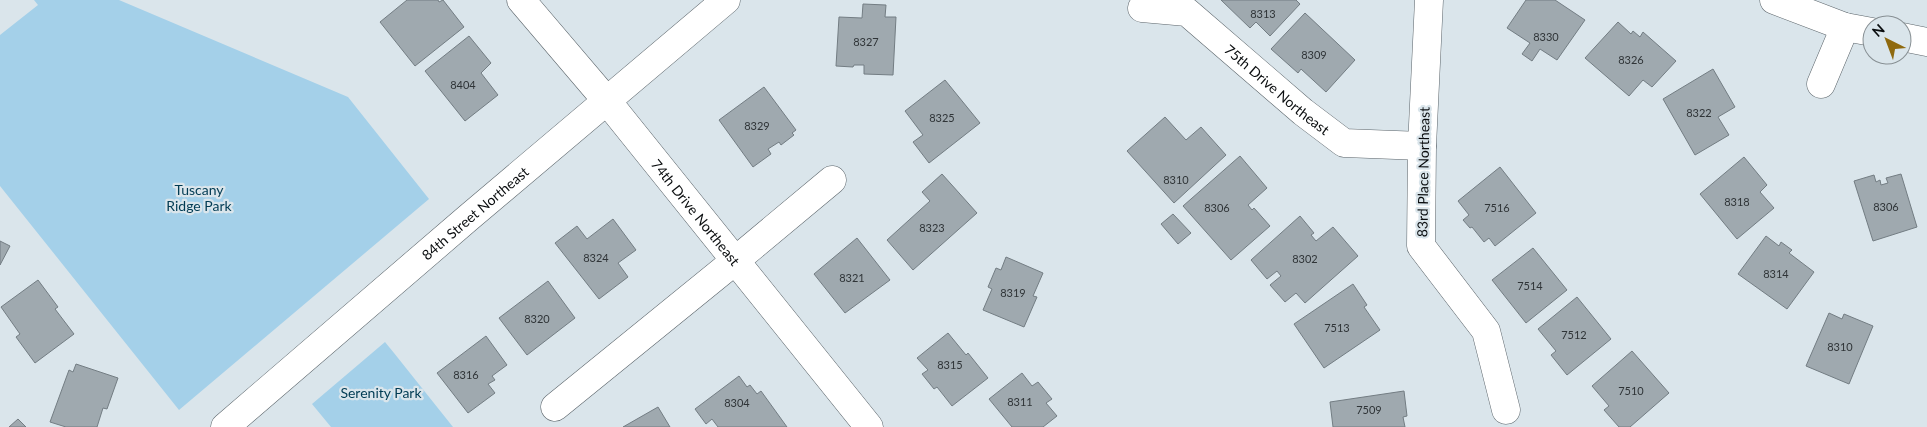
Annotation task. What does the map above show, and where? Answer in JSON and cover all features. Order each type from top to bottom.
[{"type":"street","name":"74th Drive Northeast","points":[[521,0],[607,101],[869,427]]},
{"type":"street","name":"84th Street Northeast","points":[[225,427],[726,0]]},
{"type":"street","name":"83rd Place Northeast","points":[[1429,0],[1422,146],[1421,246],[1486,331],[1506,410]]},
{"type":"street","points":[[1774,0],[1845,26],[1862,30]]},
{"type":"street","name":"75th Drive Northeast","points":[[1142,8],[1187,12],[1303,112],[1344,143],[1422,146]]},
{"type":"street","points":[[1821,84],[1845,26]]},
{"type":"street","points":[[1912,39],[1927,42]]},
{"type":"street","points":[[555,407],[832,180]]},
{"type":"green space","name":"Tuscany Ridge Park","points":[[34,0],[119,0],[348,97],[429,199],[179,410],[0,186],[0,35],[38,5]]},
{"type":"green space","name":"Serenity Park","points":[[385,342],[453,427],[331,427],[312,404]]},
{"type":"building","points":[[407,0],[438,0],[439,2],[443,0],[464,27],[415,66],[380,22]]},
{"type":"building","points":[[1221,0],[1296,0],[1300,4],[1270,36],[1256,22],[1250,28]]},
{"type":"building","points":[[1526,0],[1555,0],[1585,20],[1557,60],[1540,49],[1532,61],[1522,54],[1530,43],[1507,28]]},
{"type":"building","points":[[863,4],[886,5],[885,17],[896,17],[893,75],[864,74],[864,65],[854,65],[853,67],[836,66],[839,17],[862,18]]},
{"type":"building","points":[[1305,13],[1355,60],[1326,92],[1301,69],[1298,73],[1271,49]]},
{"type":"building","points":[[1618,22],[1631,34],[1633,31],[1640,37],[1643,32],[1676,61],[1652,87],[1643,80],[1629,96],[1585,58]]},
{"type":"building","points":[[469,36],[491,63],[481,73],[498,95],[465,121],[425,71]]},
{"type":"building","points":[[1713,69],[1735,107],[1718,117],[1729,135],[1695,155],[1663,99]]},
{"type":"building","points":[[945,80],[980,123],[929,163],[913,142],[923,135],[905,111]]},
{"type":"building","points":[[764,87],[796,130],[792,133],[794,135],[781,145],[779,142],[768,149],[771,154],[753,167],[719,120]]},
{"type":"building","points":[[1165,117],[1186,140],[1201,127],[1226,155],[1174,203],[1127,151]]},
{"type":"building","points":[[1240,156],[1267,188],[1248,205],[1252,210],[1254,208],[1270,226],[1231,260],[1183,206]]},
{"type":"building","points":[[1744,157],[1767,185],[1760,192],[1774,208],[1737,239],[1700,194]]},
{"type":"building","points":[[1500,167],[1536,213],[1495,246],[1489,238],[1484,242],[1472,227],[1470,228],[1463,220],[1469,215],[1458,201]]},
{"type":"building","points":[[942,174],[977,213],[913,270],[887,240],[930,201],[922,192]]},
{"type":"building","points":[[1901,174],[1917,227],[1873,241],[1854,181],[1874,175],[1876,182],[1880,180],[1881,185],[1888,183],[1886,178]]},
{"type":"building","points":[[1173,214],[1191,233],[1178,244],[1161,224]]},
{"type":"building","points":[[1300,216],[1314,233],[1311,235],[1316,241],[1333,227],[1358,256],[1305,303],[1296,293],[1285,302],[1270,285],[1281,276],[1277,271],[1267,279],[1251,260]]},
{"type":"building","points":[[613,219],[636,250],[618,263],[628,277],[599,299],[555,243],[577,226],[587,239]]},
{"type":"building","points":[[1766,236],[1779,246],[1781,242],[1792,250],[1789,253],[1814,272],[1787,309],[1738,274]]},
{"type":"building","points":[[857,238],[890,280],[845,313],[814,274]]},
{"type":"building","points":[[0,241],[10,246],[0,265]]},
{"type":"building","points":[[1533,248],[1567,290],[1526,323],[1492,280]]},
{"type":"building","points":[[1006,257],[1043,273],[1033,296],[1037,297],[1024,327],[983,310],[992,289],[988,287],[996,268],[1001,270]]},
{"type":"building","points":[[38,280],[58,307],[55,309],[74,334],[35,363],[16,337],[20,334],[1,307]]},
{"type":"building","points":[[548,281],[575,318],[527,355],[499,318]]},
{"type":"building","points":[[1353,284],[1367,305],[1364,307],[1380,330],[1324,368],[1294,324]]},
{"type":"building","points":[[1577,297],[1611,339],[1567,375],[1551,355],[1556,351],[1538,329]]},
{"type":"building","points":[[1829,313],[1842,319],[1844,314],[1873,326],[1849,384],[1806,366]]},
{"type":"building","points":[[948,333],[966,355],[968,353],[988,378],[952,406],[937,387],[934,389],[922,374],[928,370],[917,358]]},
{"type":"building","points":[[486,336],[507,365],[492,376],[495,380],[488,384],[495,393],[468,413],[437,373]]},
{"type":"building","points":[[1632,351],[1669,393],[1630,427],[1619,427],[1604,410],[1609,406],[1592,386]]},
{"type":"building","points":[[76,364],[118,378],[107,409],[103,408],[97,427],[66,427],[50,422],[69,370],[73,372]]},
{"type":"building","points":[[1022,373],[1032,386],[1038,382],[1052,399],[1046,403],[1057,416],[1043,427],[1012,427],[989,399]]},
{"type":"building","points":[[739,376],[747,387],[750,385],[757,394],[761,391],[787,427],[718,427],[712,419],[706,424],[695,409]]},
{"type":"building","points":[[1404,391],[1407,416],[1403,417],[1405,427],[1333,427],[1330,402]]},
{"type":"building","points":[[658,407],[670,427],[623,427]]},
{"type":"building","points":[[18,419],[26,427],[9,427]]}]
